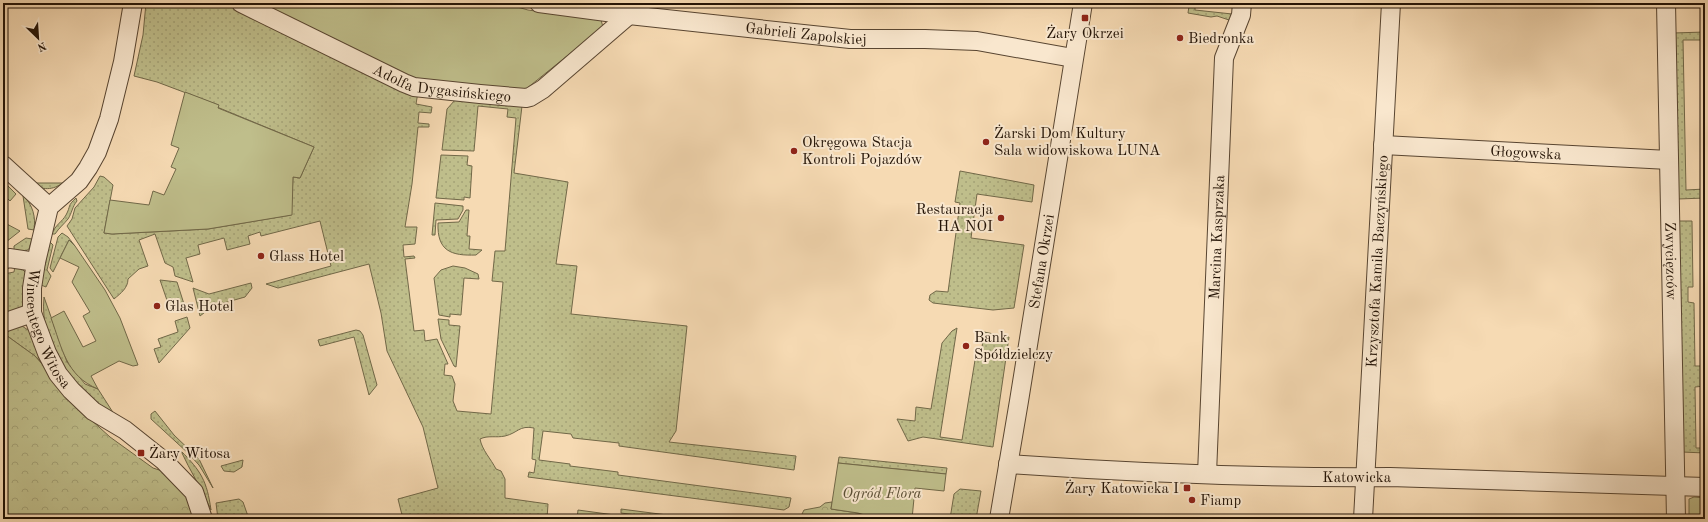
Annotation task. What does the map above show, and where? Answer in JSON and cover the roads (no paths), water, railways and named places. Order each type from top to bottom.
[{"type":"street","points":[[3,165],[49,207],[79,181],[97,152],[109,119],[123,62],[132,3]]},
{"type":"street","name":"Adolfa Dygasińskiego","points":[[241,3],[414,87],[526,98],[543,89],[629,15]]},
{"type":"street","name":"Gabrieli Zapolskiej","points":[[539,3],[629,15],[850,39],[978,41],[1074,58]]},
{"type":"street","name":"Stefana Okrzei","points":[[999,519],[1083,3]]},
{"type":"street","name":"Marcina Kasprzaka","points":[[1207,474],[1224,58],[1241,15],[1242,3]]},
{"type":"street","name":"Krzysztofa Kamila Baczyńskiego","points":[[1363,519],[1391,3]]},
{"type":"street","name":"Zwycięzców","points":[[1666,3],[1676,519]]},
{"type":"street","name":"Głogowska","points":[[1383,145],[1669,160]]},
{"type":"street","name":"Wincentego Witosa","points":[[49,207],[36,262],[32,288],[32,312],[47,353],[58,374],[71,390],[93,411],[124,430],[173,471],[194,492],[203,519]]},
{"type":"street","points":[[3,260],[9,258],[36,262]]},
{"type":"street","points":[[3,323],[32,312]]},
{"type":"street","name":"Katowicka","points":[[1008,464],[1207,474],[1365,477],[1705,488]]},
{"type":"place","name":"Żary Okrzei","points":[[1085,18]]},
{"type":"place","name":"Biedronka","points":[[1180,38]]},
{"type":"place","name":"Żarski Dom Kultury Sala widowiskowa LUNA","points":[[986,142]]},
{"type":"place","name":"Okręgowa Stacja Kontroli Pojazdów","points":[[794,151]]},
{"type":"place","name":"Restauracja HA NOI","points":[[1001,218]]},
{"type":"place","name":"Glass Hotel","points":[[261,256]]},
{"type":"place","name":"Glas Hotel","points":[[157,306]]},
{"type":"place","name":"Bank Spółdzielczy","points":[[966,346]]},
{"type":"place","name":"Żary Witosa","points":[[141,453]]},
{"type":"place","name":"Żary Katowicka I","points":[[1187,488]]},
{"type":"place","name":"Fiamp","points":[[1192,500]]},
{"type":"park label","name":"Ogród Flora","points":[[882,493]]}]
